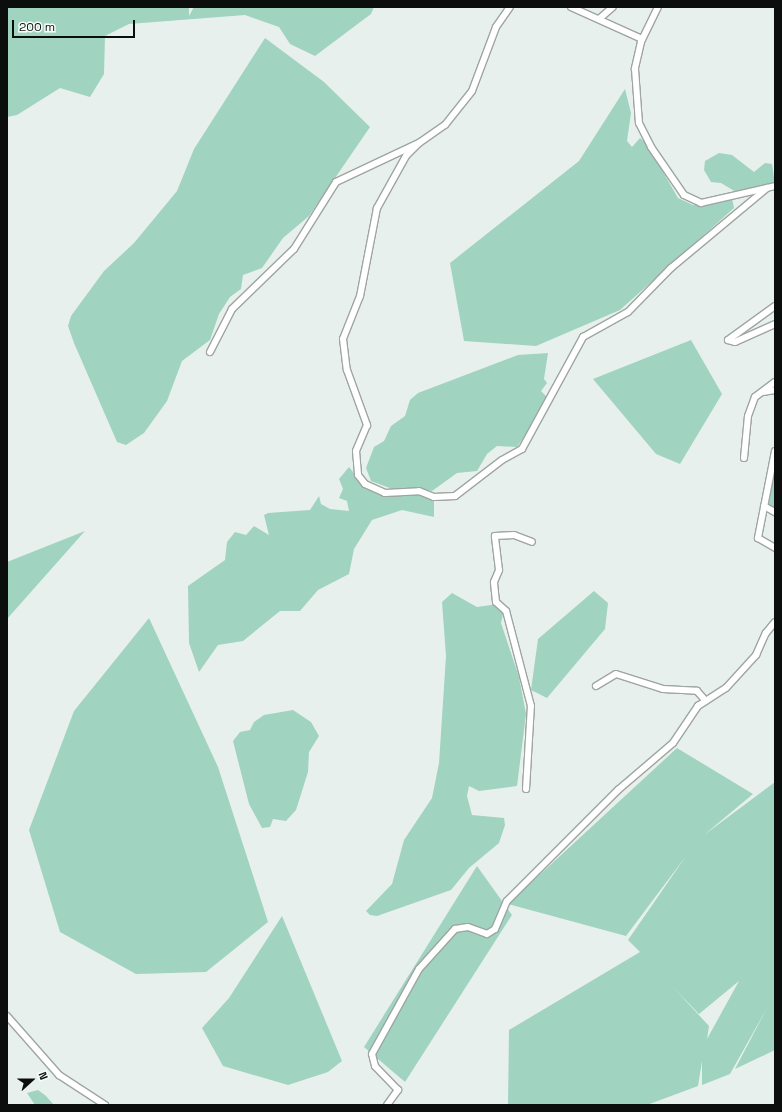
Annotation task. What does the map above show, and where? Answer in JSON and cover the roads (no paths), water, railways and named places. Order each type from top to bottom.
[{"type":"street","points":[[210,352],[232,310],[294,249],[336,182],[419,142],[445,125],[472,91],[496,27],[510,7]]},
{"type":"street","points":[[571,7],[642,39]]},
{"type":"street","points":[[599,19],[613,7]]},
{"type":"street","points":[[658,7],[642,39],[635,69],[639,123],[651,147],[684,195],[704,203],[775,186]]},
{"type":"street","points":[[419,142],[406,156],[377,208],[360,296],[343,339],[347,370],[367,425],[356,451],[358,475],[365,484],[385,493],[420,491],[434,497],[456,496],[502,460],[522,449],[583,337],[628,312],[670,268],[767,188]]},
{"type":"street","points":[[775,306],[728,340],[735,342],[775,324]]},
{"type":"street","points":[[744,458],[748,416],[755,397],[775,382]]},
{"type":"street","points":[[761,393],[775,390]]},
{"type":"street","points":[[775,451],[758,538],[775,548]]},
{"type":"street","points":[[764,506],[775,512]]},
{"type":"street","points":[[526,789],[532,706],[506,611],[496,602],[494,582],[499,570],[495,536],[514,535],[532,542]]},
{"type":"street","points":[[387,1105],[398,1090],[375,1066],[372,1054],[419,969],[455,929],[468,927],[487,934],[495,929],[507,901],[618,790],[673,743],[694,711],[726,688],[749,662],[775,622]]},
{"type":"street","points":[[596,686],[616,674],[663,689],[697,691],[706,701]]},
{"type":"street","points":[[7,1016],[59,1075],[105,1105]]}]
